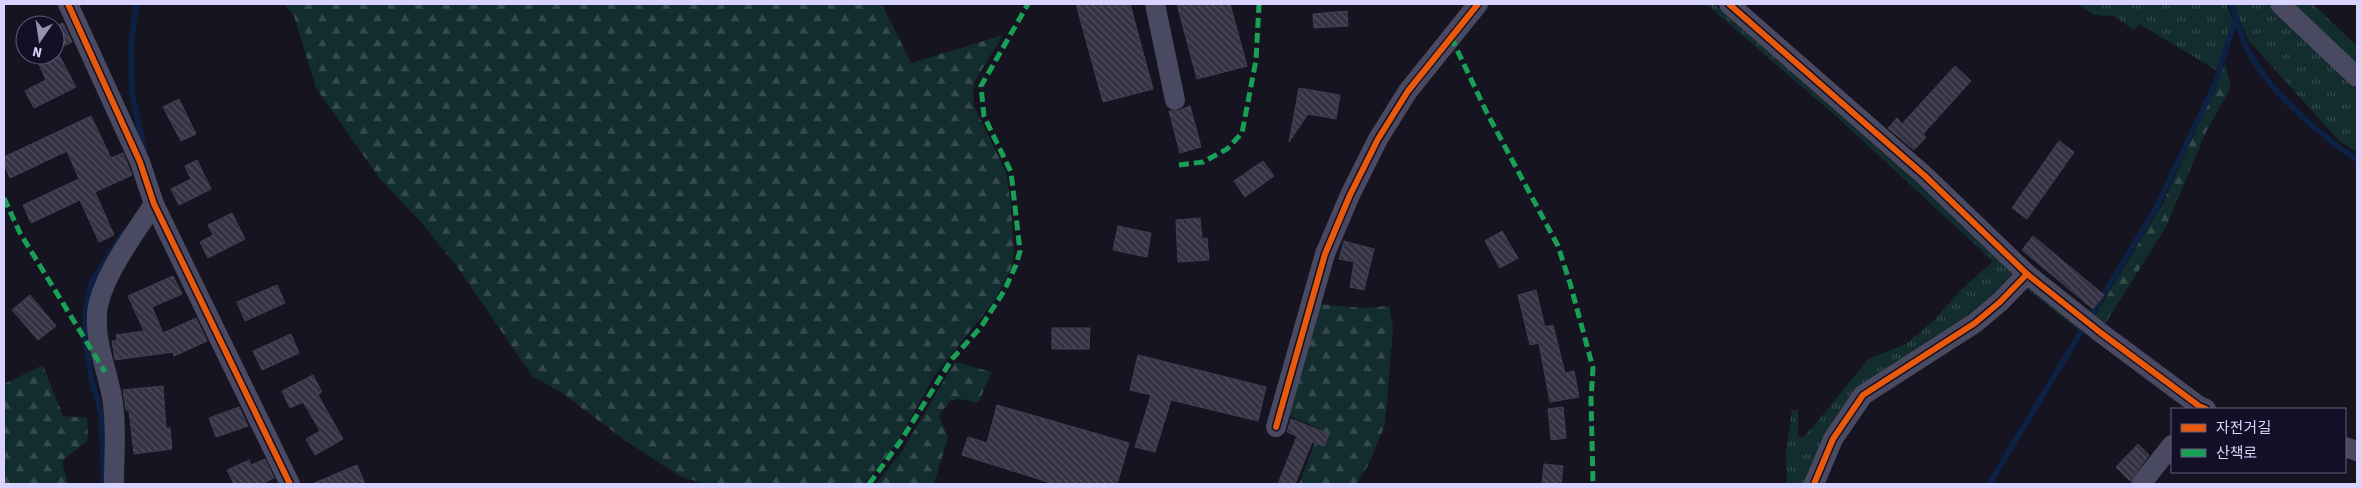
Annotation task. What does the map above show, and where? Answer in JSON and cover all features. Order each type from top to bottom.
[{"type":"street","points":[[68,4],[140,162],[154,204],[290,484]]},
{"type":"street","points":[[1155,4],[1176,100]]},
{"type":"street","points":[[1276,427],[1325,254],[1350,195],[1378,140],[1408,91],[1478,4]]},
{"type":"street","points":[[1729,4],[1925,176],[2027,274],[2101,333],[2201,408]]},
{"type":"street","points":[[2280,4],[2357,77]]},
{"type":"street","points":[[114,484],[112,397],[100,347],[97,314],[104,290],[121,255],[154,204]]},
{"type":"street","points":[[1814,484],[1833,438],[1863,395],[1975,324],[2027,274]]},
{"type":"street","points":[[2141,484],[2171,446]]},
{"type":"green space","points":[[284,4],[882,4],[911,63],[1003,35],[975,81],[973,93],[974,106],[1006,172],[1011,205],[1014,254],[1012,266],[995,300],[935,375],[896,444],[864,484],[707,484],[681,477],[623,439],[562,393],[532,376],[456,265],[419,220],[380,179],[316,88],[294,16]]},
{"type":"green space","points":[[1706,4],[1714,4],[2021,275],[2002,293],[1867,385],[1809,484],[1787,484],[1786,452],[1792,410],[1798,410],[1798,437],[1803,437],[1868,359],[1906,344],[1935,319],[1962,289],[1993,261],[1838,118]]},
{"type":"green space","points":[[2078,4],[2226,4],[2233,20],[2227,46],[2216,70],[2139,24],[2134,30],[2114,16],[2094,15]]},
{"type":"green space","points":[[2232,4],[2267,4],[2357,90],[2357,152],[2339,141],[2249,41]]},
{"type":"green space","points":[[2288,4],[2311,4],[2317,8],[2357,46],[2357,69]]},
{"type":"green space","points":[[2225,64],[2231,87],[2206,132],[2166,227],[2103,327],[2093,319],[2164,201]]},
{"type":"green space","points":[[2026,279],[2084,325],[2080,331],[2021,284]]},
{"type":"green space","points":[[1316,304],[1364,308],[1389,306],[1393,328],[1385,425],[1369,464],[1356,484],[1299,484],[1320,429],[1289,416]]},
{"type":"green space","points":[[955,362],[992,372],[978,403],[960,399],[950,401],[939,416],[948,437],[934,484],[876,484],[902,451]]},
{"type":"green space","points":[[43,365],[63,416],[87,418],[88,440],[62,461],[68,484],[4,484],[4,384]]},
{"type":"building","points":[[1076,4],[1130,4],[1153,89],[1103,102]]},
{"type":"building","points":[[1177,4],[1230,4],[1247,66],[1197,79]]},
{"type":"building","points":[[1347,11],[1348,26],[1314,28],[1313,14]]},
{"type":"building","points":[[65,27],[72,42],[65,45]]},
{"type":"building","points":[[39,65],[64,65],[76,87],[34,108],[25,91],[46,80]]},
{"type":"building","points":[[1955,66],[1971,81],[1923,134],[1926,137],[1914,150],[1888,128],[1897,118],[1902,124]]},
{"type":"building","points":[[1299,88],[1340,95],[1336,119],[1308,114],[1289,142]]},
{"type":"building","points":[[179,99],[196,134],[181,141],[163,107]]},
{"type":"building","points":[[1190,106],[1201,147],[1180,153],[1169,111],[1178,111]]},
{"type":"building","points":[[91,116],[111,158],[123,153],[132,175],[95,192],[114,235],[99,242],[80,200],[31,223],[23,205],[79,179],[67,151],[10,178],[4,164],[4,157]]},
{"type":"building","points":[[2059,141],[2074,152],[2027,219],[2012,208]]},
{"type":"building","points":[[197,160],[211,189],[179,205],[171,189],[191,179],[185,166]]},
{"type":"building","points":[[1263,161],[1274,176],[1245,197],[1234,181]]},
{"type":"building","points":[[232,213],[245,239],[208,258],[200,242],[213,235],[208,225]]},
{"type":"building","points":[[1200,218],[1202,239],[1207,238],[1209,260],[1178,262],[1176,220]]},
{"type":"building","points":[[1118,226],[1151,233],[1147,257],[1113,250]]},
{"type":"building","points":[[1502,231],[1518,258],[1500,268],[1485,241]]},
{"type":"building","points":[[2033,236],[2104,295],[2093,309],[2022,250]]},
{"type":"building","points":[[1344,241],[1374,249],[1364,290],[1350,287],[1354,262],[1339,259]]},
{"type":"building","points":[[173,276],[182,294],[152,307],[163,333],[196,318],[207,341],[174,356],[173,352],[115,360],[112,341],[117,341],[116,335],[144,331],[128,296]]},
{"type":"building","points":[[277,285],[285,303],[245,321],[237,302]]},
{"type":"building","points":[[1536,290],[1545,327],[1553,325],[1565,373],[1574,371],[1579,397],[1550,402],[1539,343],[1530,345],[1518,295]]},
{"type":"building","points":[[30,295],[56,326],[38,340],[12,310]]},
{"type":"building","points":[[1052,328],[1090,328],[1089,349],[1052,349]]},
{"type":"building","points":[[291,334],[299,353],[262,370],[253,351]]},
{"type":"building","points":[[1138,355],[1266,387],[1258,421],[1171,400],[1155,452],[1135,447],[1151,395],[1130,390]]},
{"type":"building","points":[[313,375],[322,392],[318,395],[343,439],[315,455],[306,439],[320,431],[303,402],[290,408],[282,391]]},
{"type":"building","points":[[163,386],[166,428],[170,428],[172,449],[134,454],[129,410],[126,410],[123,390]]},
{"type":"building","points":[[997,405],[1129,443],[1117,484],[1054,484],[962,455],[968,437],[987,443]]},
{"type":"building","points":[[239,407],[248,426],[216,437],[209,418]]},
{"type":"building","points":[[1563,407],[1566,438],[1551,440],[1548,409]]},
{"type":"building","points":[[1291,419],[1329,434],[1324,446],[1312,442],[1295,484],[1278,484],[1297,436],[1287,432]]},
{"type":"building","points":[[2138,444],[2149,455],[2130,481],[2116,467]]},
{"type":"building","points":[[265,459],[274,478],[261,484],[234,484],[227,470],[249,460],[251,465]]},
{"type":"building","points":[[1544,464],[1563,466],[1561,484],[1542,484]]},
{"type":"building","points":[[357,465],[365,484],[312,484]]},
{"type":"waterway","points":[[136,4],[131,47],[132,93],[144,150]]},
{"type":"waterway","points":[[2231,4],[2245,44],[2266,78],[2294,109],[2326,137],[2357,160]]},
{"type":"waterway","points":[[1989,484],[2156,208],[2214,86],[2236,18]]},
{"type":"waterway","points":[[104,484],[101,412],[92,382],[85,339],[85,314],[92,281],[123,233]]},
{"type":"marked path","points":[[869,484],[900,442],[952,359],[981,327],[1004,291],[1016,265],[1020,251],[1011,172],[984,116],[981,86],[1028,4]]},
{"type":"marked path","points":[[1179,165],[1203,162],[1227,149],[1242,133],[1256,60],[1259,4]]},
{"type":"marked path","points":[[1451,37],[1487,113],[1558,246],[1570,283],[1593,368],[1591,399],[1593,484]]},
{"type":"marked path","points":[[4,198],[20,233],[105,372]]},
{"type":"cycle path","points":[[68,4],[140,162],[154,204],[290,484]]},
{"type":"cycle path","points":[[1276,427],[1325,254],[1350,195],[1378,139],[1408,91],[1478,4]]},
{"type":"cycle path","points":[[1729,4],[1925,176],[2027,274],[2101,333],[2204,408]]},
{"type":"cycle path","points":[[1814,484],[1833,439],[1863,395],[1975,323],[2000,302],[2027,274]]}]
